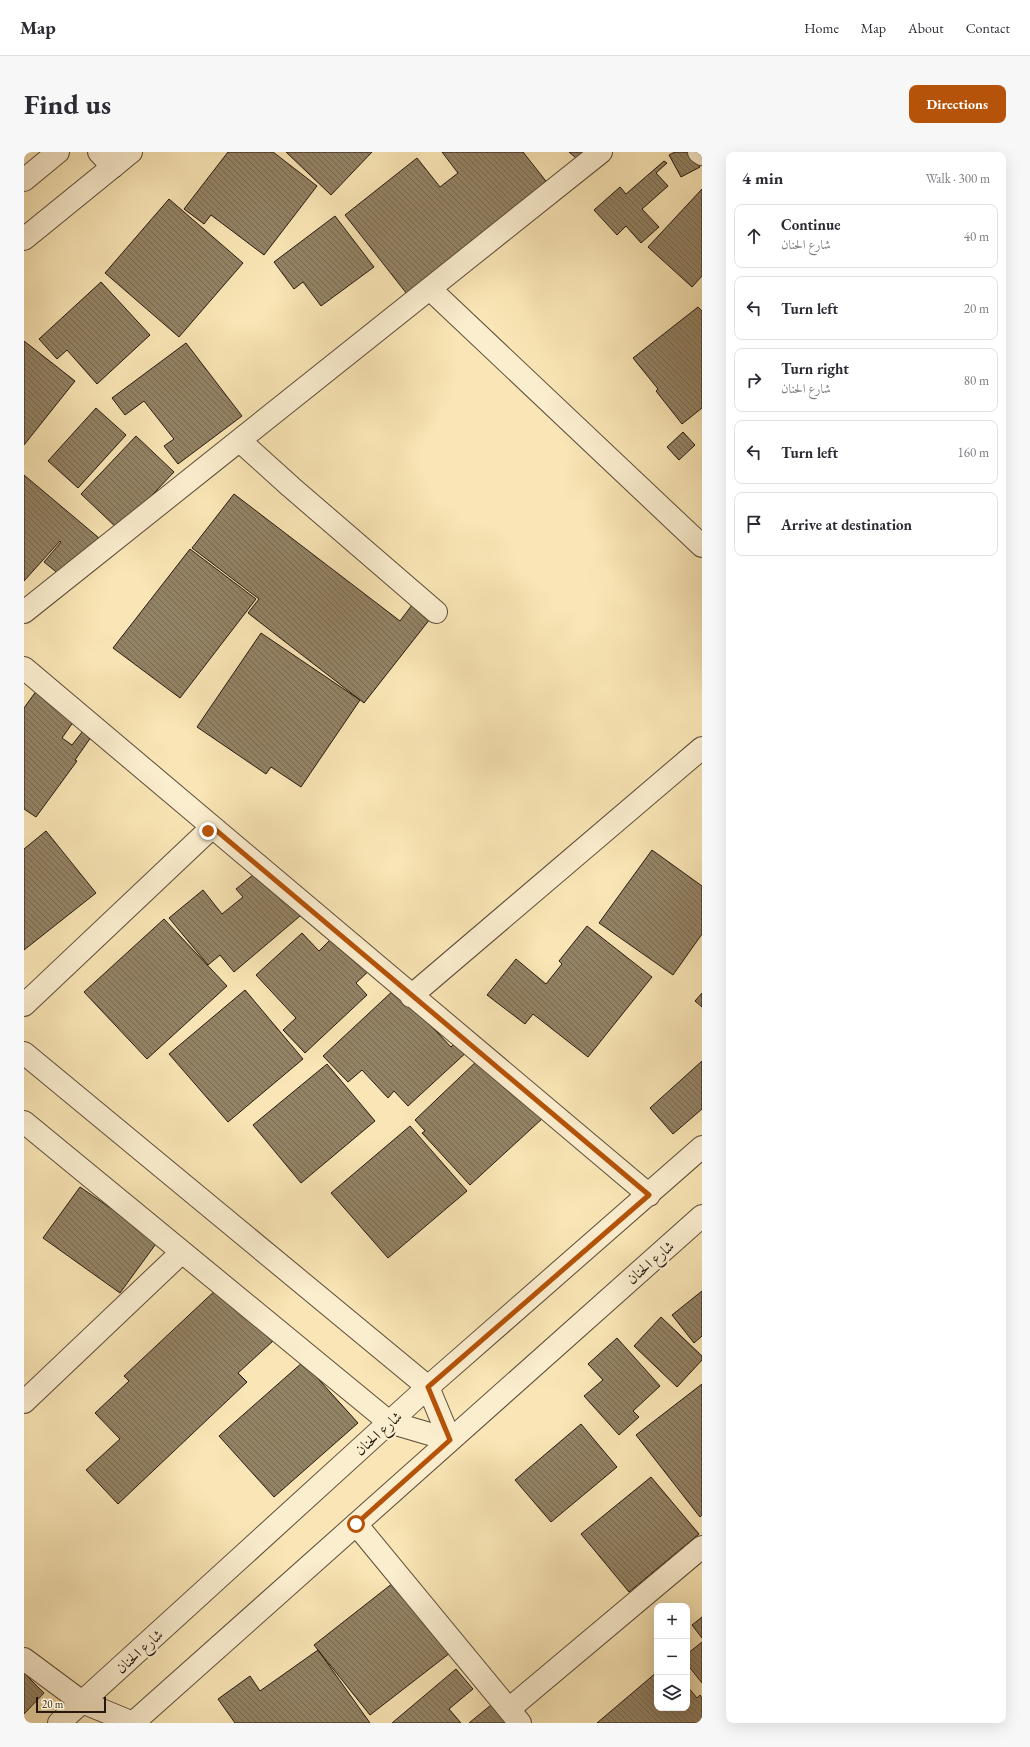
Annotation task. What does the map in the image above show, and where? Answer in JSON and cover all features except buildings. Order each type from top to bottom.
[{"type":"street","points":[[24,180],[58,152]]},
{"type":"street","points":[[24,239],[106,159],[131,152]]},
{"type":"street","points":[[24,612],[601,152]]},
{"type":"street","points":[[430,289],[702,546]]},
{"type":"street","points":[[240,441],[290,487],[436,612]]},
{"type":"street","points":[[24,668],[411,996],[649,1195]]},
{"type":"street","points":[[411,996],[702,748]]},
{"type":"street","points":[[24,1005],[208,831],[211,826]]},
{"type":"street","points":[[24,1053],[428,1387],[450,1440]]},
{"type":"street","points":[[24,1122],[390,1422],[450,1440]]},
{"type":"street","name":"شارع الحنان","points":[[59,1723],[428,1387],[702,1148]]},
{"type":"street","name":"شارع الحنان","points":[[133,1723],[702,1216]]},
{"type":"street","points":[[28,1390],[182,1252]]},
{"type":"street","points":[[356,1524],[515,1716],[702,1547]]},
{"type":"street","points":[[24,1659],[82,1702],[133,1723]]},
{"type":"route","points":[[208,831],[211,826],[649,1195],[428,1387],[450,1440],[356,1524]]}]
